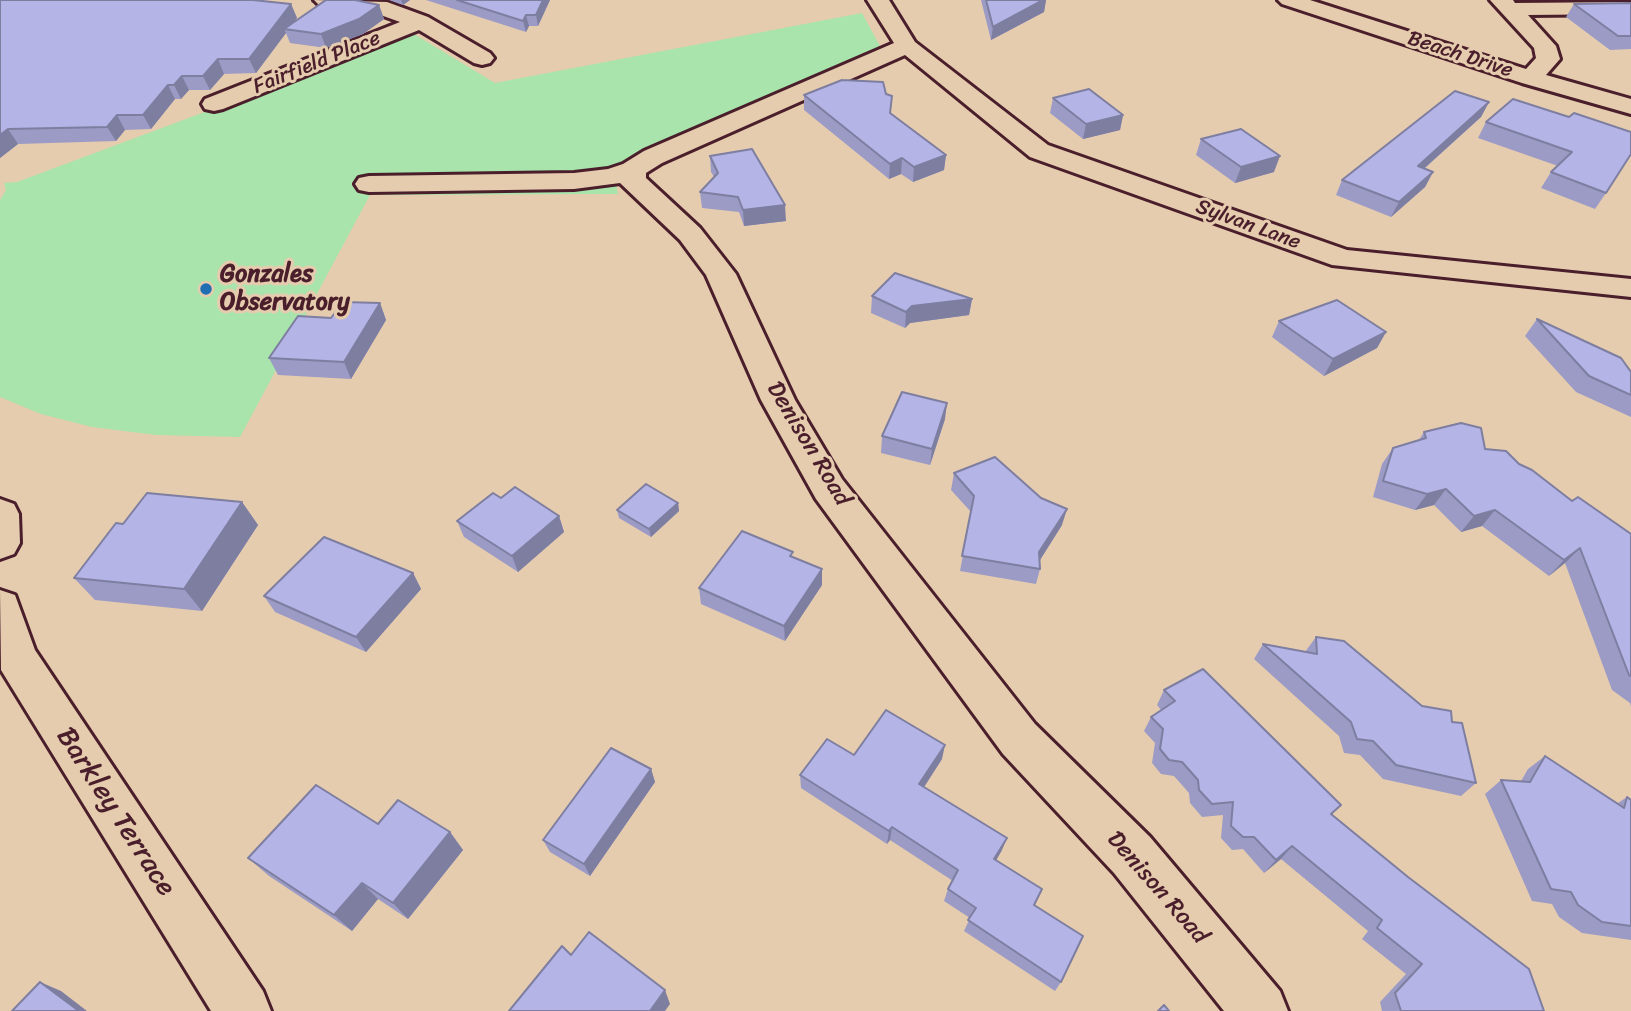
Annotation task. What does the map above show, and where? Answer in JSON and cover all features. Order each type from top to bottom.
[{"type":"street","name":"Fairfield Place","points":[[325,0],[379,7],[421,22],[482,58]]},
{"type":"street","points":[[369,184],[574,181],[611,177],[633,170],[653,157],[907,46],[878,0]]},
{"type":"street","name":"Beach Drive","points":[[1289,0],[1530,78],[1631,107]]},
{"type":"street","points":[[1506,4],[1545,47],[1548,59],[1530,78]]},
{"type":"street","points":[[1506,4],[1631,8]]},
{"type":"street","name":"Fairfield Place","points":[[214,104],[421,22]]},
{"type":"street","name":"Sylvan Lane","points":[[907,46],[1039,151],[1343,259],[1631,288]]},
{"type":"street","name":"Denison Road","points":[[633,170],[632,180],[690,234],[721,274],[778,400],[829,489],[1019,739],[1132,855],[1260,1011]]},
{"type":"street","points":[[0,514],[0,543]]},
{"type":"street","name":"Barkley Terrace","points":[[0,607],[16,657],[243,1011]]},
{"type":"green space","points":[[862,13],[880,46],[782,89],[593,179],[615,180],[618,194],[370,195],[240,437],[156,435],[92,427],[41,414],[0,397],[0,200],[6,190],[4,183],[17,182],[414,34],[495,83]]},
{"type":"building","points":[[0,0],[253,0],[291,4],[249,59],[218,59],[203,76],[182,76],[174,85],[168,85],[143,115],[117,115],[107,127],[8,129],[0,135]]},
{"type":"building","points":[[326,0],[355,0],[379,5],[359,19],[321,34],[284,29]]},
{"type":"building","points":[[457,0],[543,0],[536,15],[526,15],[523,21]]},
{"type":"building","points":[[986,0],[1043,0],[993,27]]},
{"type":"building","points":[[1631,3],[1631,36],[1618,36],[1574,4]]},
{"type":"building","points":[[842,80],[883,82],[886,94],[892,96],[890,113],[946,155],[914,167],[902,158],[890,164],[804,95]]},
{"type":"building","points":[[1089,89],[1123,115],[1086,124],[1053,98]]},
{"type":"building","points":[[1455,91],[1489,102],[1418,166],[1433,172],[1399,202],[1342,180]]},
{"type":"building","points":[[1513,99],[1569,117],[1574,113],[1631,132],[1631,154],[1606,193],[1551,172],[1572,152],[1486,122]]},
{"type":"building","points":[[1241,129],[1280,156],[1241,167],[1201,139]]},
{"type":"building","points":[[752,149],[785,205],[743,210],[738,197],[700,192],[718,173],[710,156]]},
{"type":"building","points":[[895,273],[972,299],[912,306],[906,312],[872,296]]},
{"type":"building","points":[[1337,300],[1386,332],[1333,359],[1279,321]]},
{"type":"building","points":[[343,302],[380,303],[344,362],[269,358],[298,316],[331,318]]},
{"type":"building","points":[[1537,319],[1621,358],[1631,372],[1631,395],[1589,376]]},
{"type":"building","points":[[902,392],[947,403],[932,449],[882,436]]},
{"type":"building","points":[[1461,423],[1481,428],[1485,449],[1506,451],[1519,464],[1532,470],[1572,501],[1578,497],[1631,534],[1631,676],[1580,548],[1564,560],[1495,510],[1474,516],[1446,489],[1427,494],[1383,481],[1393,448],[1426,438],[1424,432]]},
{"type":"building","points":[[995,457],[1041,498],[1067,509],[1039,552],[1040,569],[962,556],[974,496],[954,473]]},
{"type":"building","points":[[646,484],[678,503],[649,529],[617,510]]},
{"type":"building","points":[[515,487],[559,516],[512,556],[457,521],[493,493],[501,498]]},
{"type":"building","points":[[147,493],[242,502],[184,589],[74,578],[116,523],[123,524]]},
{"type":"building","points":[[742,531],[793,552],[790,556],[822,569],[784,626],[699,588]]},
{"type":"building","points":[[324,537],[413,573],[356,637],[264,596]]},
{"type":"building","points":[[1316,637],[1344,641],[1422,706],[1451,711],[1452,722],[1462,723],[1476,783],[1396,765],[1373,741],[1357,739],[1351,722],[1263,644],[1317,654]]},
{"type":"building","points":[[1203,669],[1341,805],[1331,814],[1408,877],[1529,969],[1544,1011],[1401,1011],[1395,993],[1422,964],[1377,928],[1382,920],[1292,846],[1276,860],[1254,837],[1243,837],[1231,826],[1233,802],[1212,804],[1199,790],[1198,780],[1182,762],[1169,760],[1160,749],[1163,729],[1151,717],[1175,701],[1164,690]]},
{"type":"building","points":[[886,710],[945,745],[919,784],[1007,838],[994,859],[1042,889],[1034,905],[1083,936],[1061,982],[968,920],[976,908],[948,889],[958,870],[892,827],[889,831],[800,775],[827,739],[854,755]]},
{"type":"building","points":[[611,748],[651,769],[584,864],[543,840]]},
{"type":"building","points":[[1545,756],[1624,808],[1627,797],[1631,800],[1631,926],[1602,922],[1578,905],[1571,892],[1551,889],[1501,780],[1530,782]]},
{"type":"building","points":[[316,785],[378,824],[398,800],[450,832],[393,903],[362,883],[334,915],[248,858]]},
{"type":"building","points":[[589,932],[665,990],[650,1011],[509,1011],[562,946],[571,955]]},
{"type":"building","points":[[40,982],[79,1011],[12,1011]]},
{"type":"building","points":[[1164,1005],[1169,1011],[1158,1011]]},
{"type":"place","name":"Gonzales Observatory","points":[[206,289]]}]
